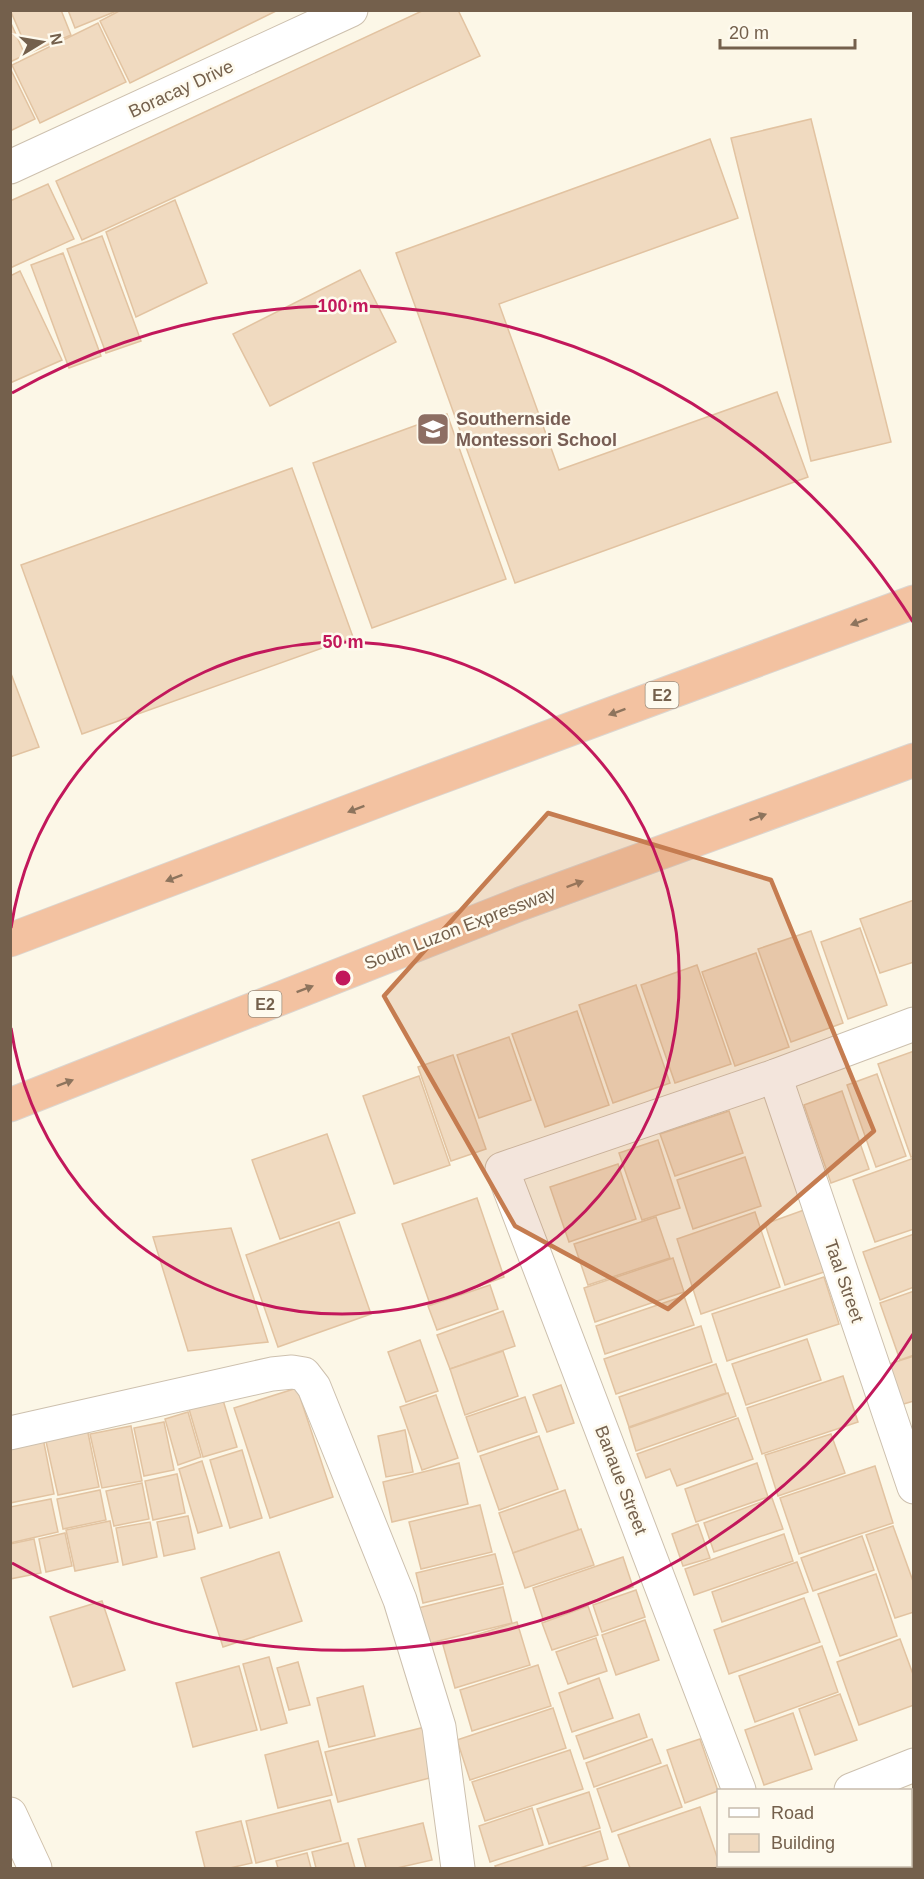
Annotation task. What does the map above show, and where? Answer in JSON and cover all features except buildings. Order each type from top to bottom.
[{"type":"highway","name":"E2","points":[[10,939],[914,602]]},
{"type":"highway","name":"South Luzon Expressway","points":[[10,1105],[520,904],[914,760]]},
{"type":"street","name":"Boracay Drive","points":[[10,167],[351,10]]},
{"type":"street","points":[[775,1076],[914,1024]]},
{"type":"street","name":"Banaue Street","points":[[738,1789],[502,1169],[775,1076]]},
{"type":"street","name":"Taal Street","points":[[775,1076],[914,1487]]},
{"type":"street","points":[[10,1433],[272,1374],[292,1372],[304,1374],[314,1387],[403,1611],[439,1727],[458,1869]]},
{"type":"street","points":[[856,1789],[914,1766]]},
{"type":"street","points":[[10,1814],[35,1869]]},
{"type":"highlighted area","points":[[548,813],[771,880],[874,1131],[668,1309],[515,1226],[384,996]]},
{"type":"place","name":"Southernside Montessori School","points":[[433,429]]}]
